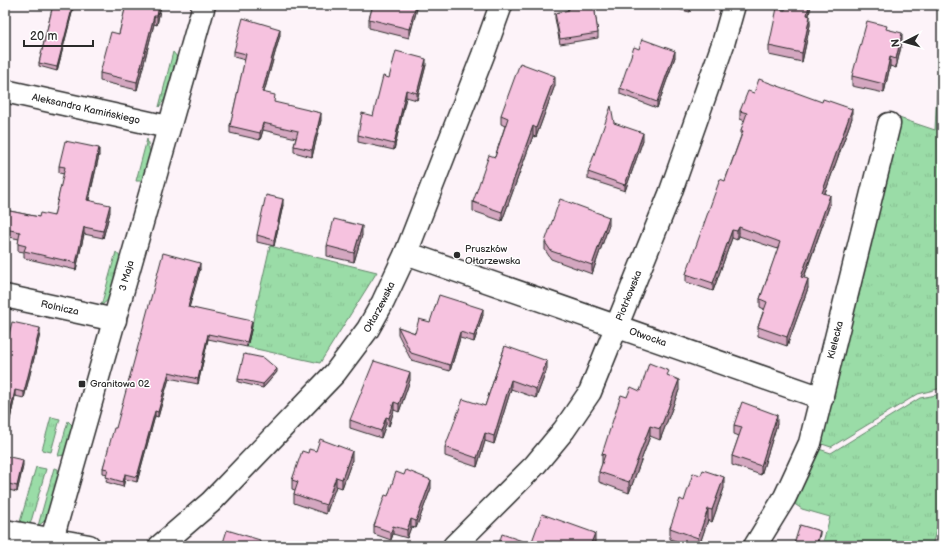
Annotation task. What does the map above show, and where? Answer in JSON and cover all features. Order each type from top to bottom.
[{"type":"street","name":"3 Maja","points":[[51,543],[115,320],[168,127],[204,5]]},
{"type":"street","name":"Ołtarzewska","points":[[160,546],[211,502],[335,373],[368,329],[383,302],[406,253],[501,5]]},
{"type":"street","name":"Piotrkowska","points":[[454,546],[535,465],[564,430],[590,392],[670,194],[723,44],[734,5]]},
{"type":"street","name":"Aleksandra Kamińskiego","points":[[5,91],[168,127]]},
{"type":"street","name":"Kielecka","points":[[755,546],[798,472],[810,444],[889,124]]},
{"type":"street","name":"Otwocka","points":[[406,253],[822,398]]},
{"type":"street","name":"Rolnicza","points":[[5,296],[115,320]]},
{"type":"street","points":[[5,530],[51,543],[89,546]]},
{"type":"green space","points":[[173,52],[177,57],[165,99],[159,107]]},
{"type":"green space","points":[[942,67],[942,388],[918,394],[831,447],[819,443],[845,343],[899,118],[935,130],[938,68]]},
{"type":"green space","points":[[147,139],[150,153],[142,181],[136,181]]},
{"type":"green space","points":[[270,246],[377,272],[320,363],[247,347]]},
{"type":"green space","points":[[116,252],[121,258],[110,298],[101,306]]},
{"type":"green space","points":[[942,394],[942,508],[932,546],[822,546],[830,517],[802,509],[793,503],[816,448],[831,453],[920,398]]},
{"type":"green space","points":[[51,417],[60,419],[51,452],[42,450]]},
{"type":"green space","points":[[68,421],[73,426],[65,455],[58,456]]},
{"type":"green space","points":[[36,467],[46,469],[30,525],[20,522]]},
{"type":"green space","points":[[54,468],[58,469],[58,476],[47,519],[38,526]]},
{"type":"building","points":[[53,5],[73,5],[57,67],[39,63]]},
{"type":"building","points":[[126,5],[159,5],[157,16],[154,16],[137,82],[100,73],[111,32],[119,34]]},
{"type":"building","points":[[373,5],[416,5],[409,29],[369,19]]},
{"type":"building","points":[[568,5],[594,5],[598,33],[560,39],[555,13],[569,10]]},
{"type":"building","points":[[786,5],[809,5],[807,15],[810,16],[802,53],[769,46],[777,8],[785,10]]},
{"type":"building","points":[[243,18],[280,29],[262,92],[275,95],[274,102],[321,113],[312,150],[294,146],[298,131],[263,123],[260,133],[230,126],[246,54],[234,51]]},
{"type":"building","points":[[867,21],[887,26],[886,29],[902,33],[896,59],[890,57],[884,84],[852,76]]},
{"type":"building","points":[[642,39],[675,51],[657,102],[620,88],[634,47],[639,49]]},
{"type":"building","points":[[396,51],[426,59],[417,93],[406,90],[394,144],[358,135],[362,113],[373,116],[383,76],[389,78]]},
{"type":"building","points":[[520,63],[555,76],[536,128],[533,126],[502,212],[473,202],[489,155],[495,157],[508,118],[501,115]]},
{"type":"building","points":[[759,79],[822,102],[823,99],[852,109],[822,193],[830,195],[801,277],[808,279],[787,337],[758,327],[767,302],[760,299],[780,242],[739,227],[737,231],[732,230],[713,283],[686,274],[720,179],[725,181],[743,131],[741,130],[747,113],[740,111],[748,91],[754,93]]},
{"type":"building","points":[[611,106],[614,123],[643,133],[625,185],[588,172]]},
{"type":"building","points":[[65,141],[99,148],[87,200],[110,205],[103,231],[84,227],[76,263],[24,251],[26,246],[18,244],[20,232],[5,229],[5,210],[39,217],[40,213],[54,216],[65,167],[59,166]]},
{"type":"building","points":[[266,195],[283,199],[274,240],[257,235]]},
{"type":"building","points":[[560,199],[609,217],[592,265],[551,251],[545,242]]},
{"type":"building","points":[[334,219],[362,226],[354,253],[327,246]]},
{"type":"building","points":[[163,253],[200,263],[188,307],[252,321],[247,342],[208,334],[198,379],[169,372],[158,412],[155,411],[137,477],[125,474],[123,482],[106,477],[108,469],[103,468],[114,428],[116,428]]},
{"type":"building","points":[[439,295],[483,309],[474,336],[460,332],[450,365],[411,353],[398,327],[415,333],[419,319],[430,322]]},
{"type":"building","points":[[12,322],[40,328],[24,392],[15,390],[5,437],[5,351]]},
{"type":"building","points":[[505,346],[547,361],[536,389],[511,380],[494,436],[485,433],[477,458],[445,447],[463,399],[485,406]]},
{"type":"building","points":[[244,354],[264,358],[277,369],[263,384],[238,379]]},
{"type":"building","points":[[374,361],[410,372],[399,404],[394,402],[389,418],[386,417],[381,431],[350,420]]},
{"type":"building","points":[[649,363],[669,371],[667,375],[679,380],[660,429],[650,426],[629,482],[599,472],[605,455],[602,454],[621,395],[627,397],[631,387],[640,391]]},
{"type":"building","points":[[742,402],[777,415],[761,466],[732,456],[742,427],[734,425]]},
{"type":"building","points":[[320,439],[352,451],[342,479],[336,477],[326,505],[294,494],[298,482],[292,480],[302,451],[308,453],[309,449],[316,451]]},
{"type":"building","points":[[5,456],[23,460],[17,486],[5,483]]},
{"type":"building","points":[[406,470],[431,480],[416,521],[411,519],[407,530],[393,526],[391,532],[374,526],[385,495],[388,496],[396,472],[404,475]]},
{"type":"building","points":[[703,470],[724,477],[712,510],[708,509],[698,538],[670,528],[680,499],[684,501],[693,473],[701,475]]},
{"type":"building","points":[[542,514],[595,533],[590,546],[498,546],[502,534],[531,544]]},
{"type":"building","points":[[800,525],[820,531],[816,546],[800,546],[794,544]]},
{"type":"building","points":[[227,530],[260,540],[259,546],[222,546]]},
{"type":"place","name":"Pruszków Ołtarzewska","points":[[457,255]]},
{"type":"place","name":"Granitowa 02","points":[[82,384]]}]
